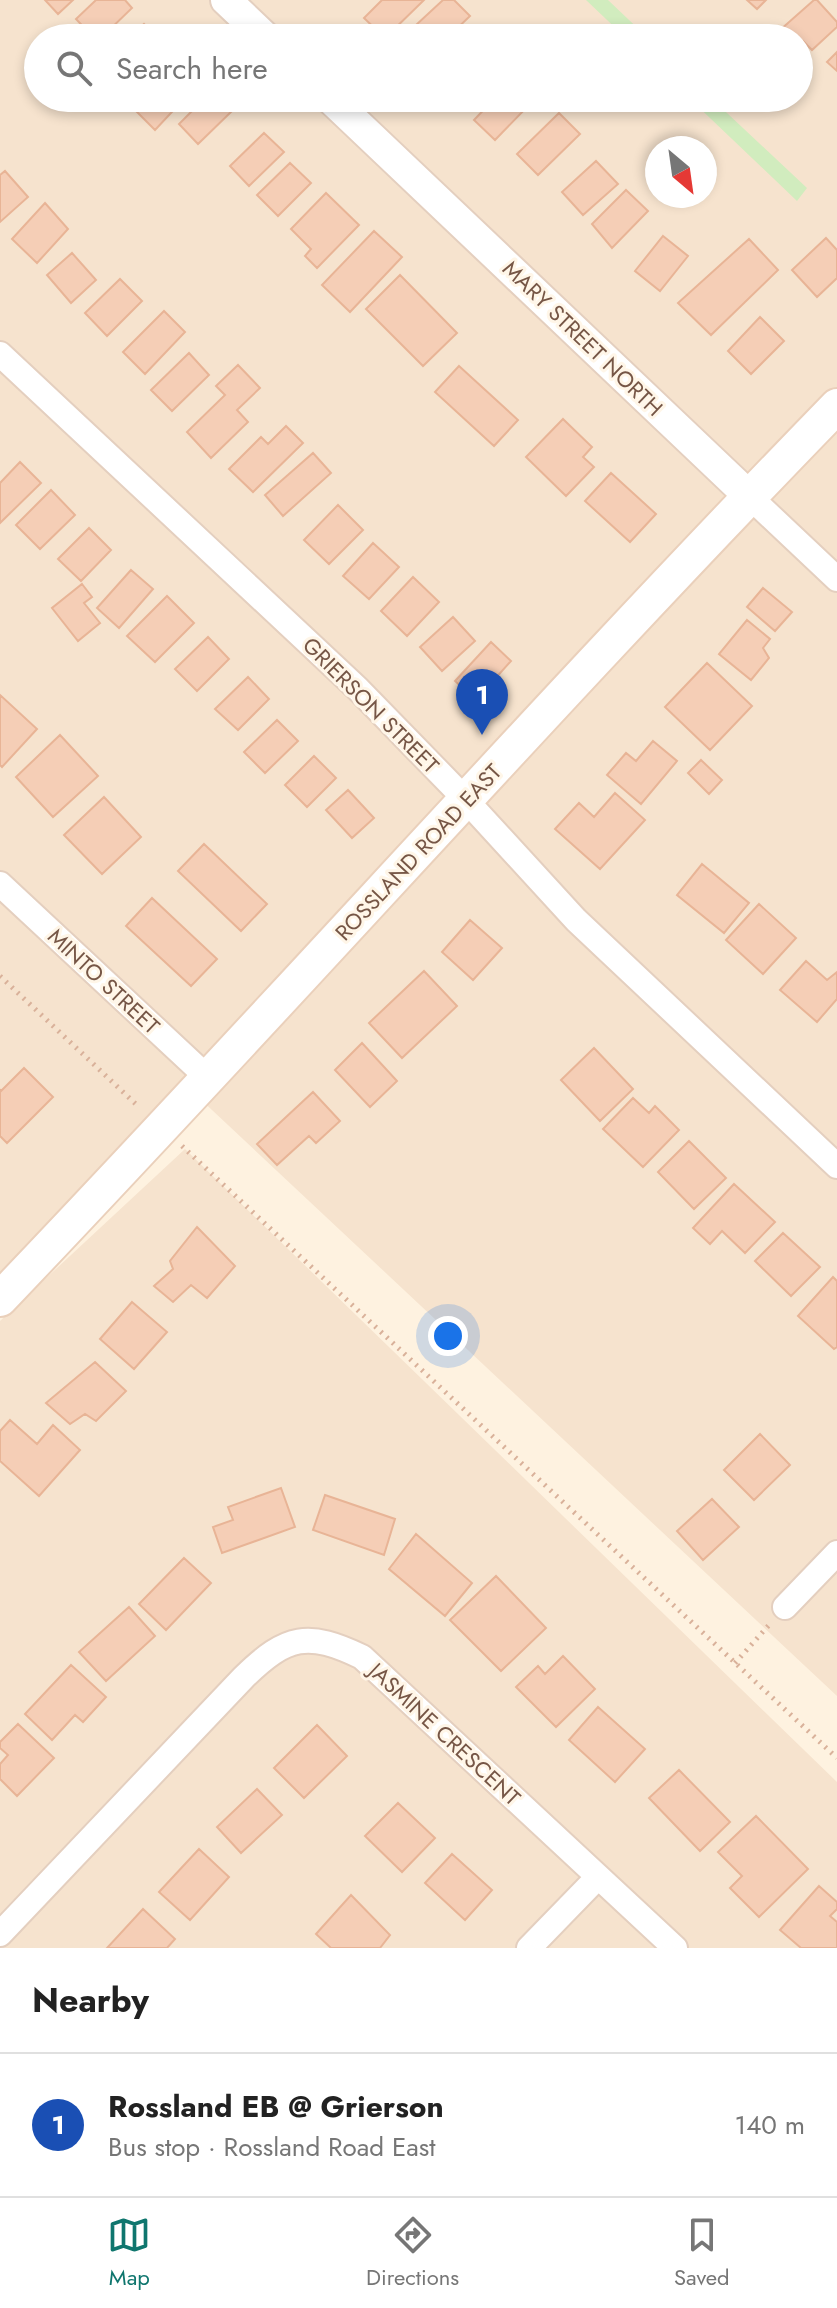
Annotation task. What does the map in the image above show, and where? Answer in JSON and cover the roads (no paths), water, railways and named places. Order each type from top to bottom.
[{"type":"main road","name":"ROSSLAND ROAD EAST","points":[[0,1299],[749,496],[837,406]]},
{"type":"street","points":[[226,0],[251,24]]},
{"type":"street","name":"MARY STREET NORTH","points":[[345,112],[837,579]]},
{"type":"street","name":"GRIERSON STREET","points":[[0,354],[358,689],[576,920],[837,1166]]},
{"type":"street","name":"MINTO STREET","points":[[0,884],[208,1078]]},
{"type":"street","points":[[785,1607],[837,1553]]},
{"type":"street","name":"JASMINE CRESCENT","points":[[0,1934],[268,1653],[297,1640],[331,1642],[362,1657],[675,1948]]},
{"type":"street","points":[[529,1948],[598,1877]]},
{"type":"place","name":"Rossland EB @ Grierson","points":[[482,735]]}]
